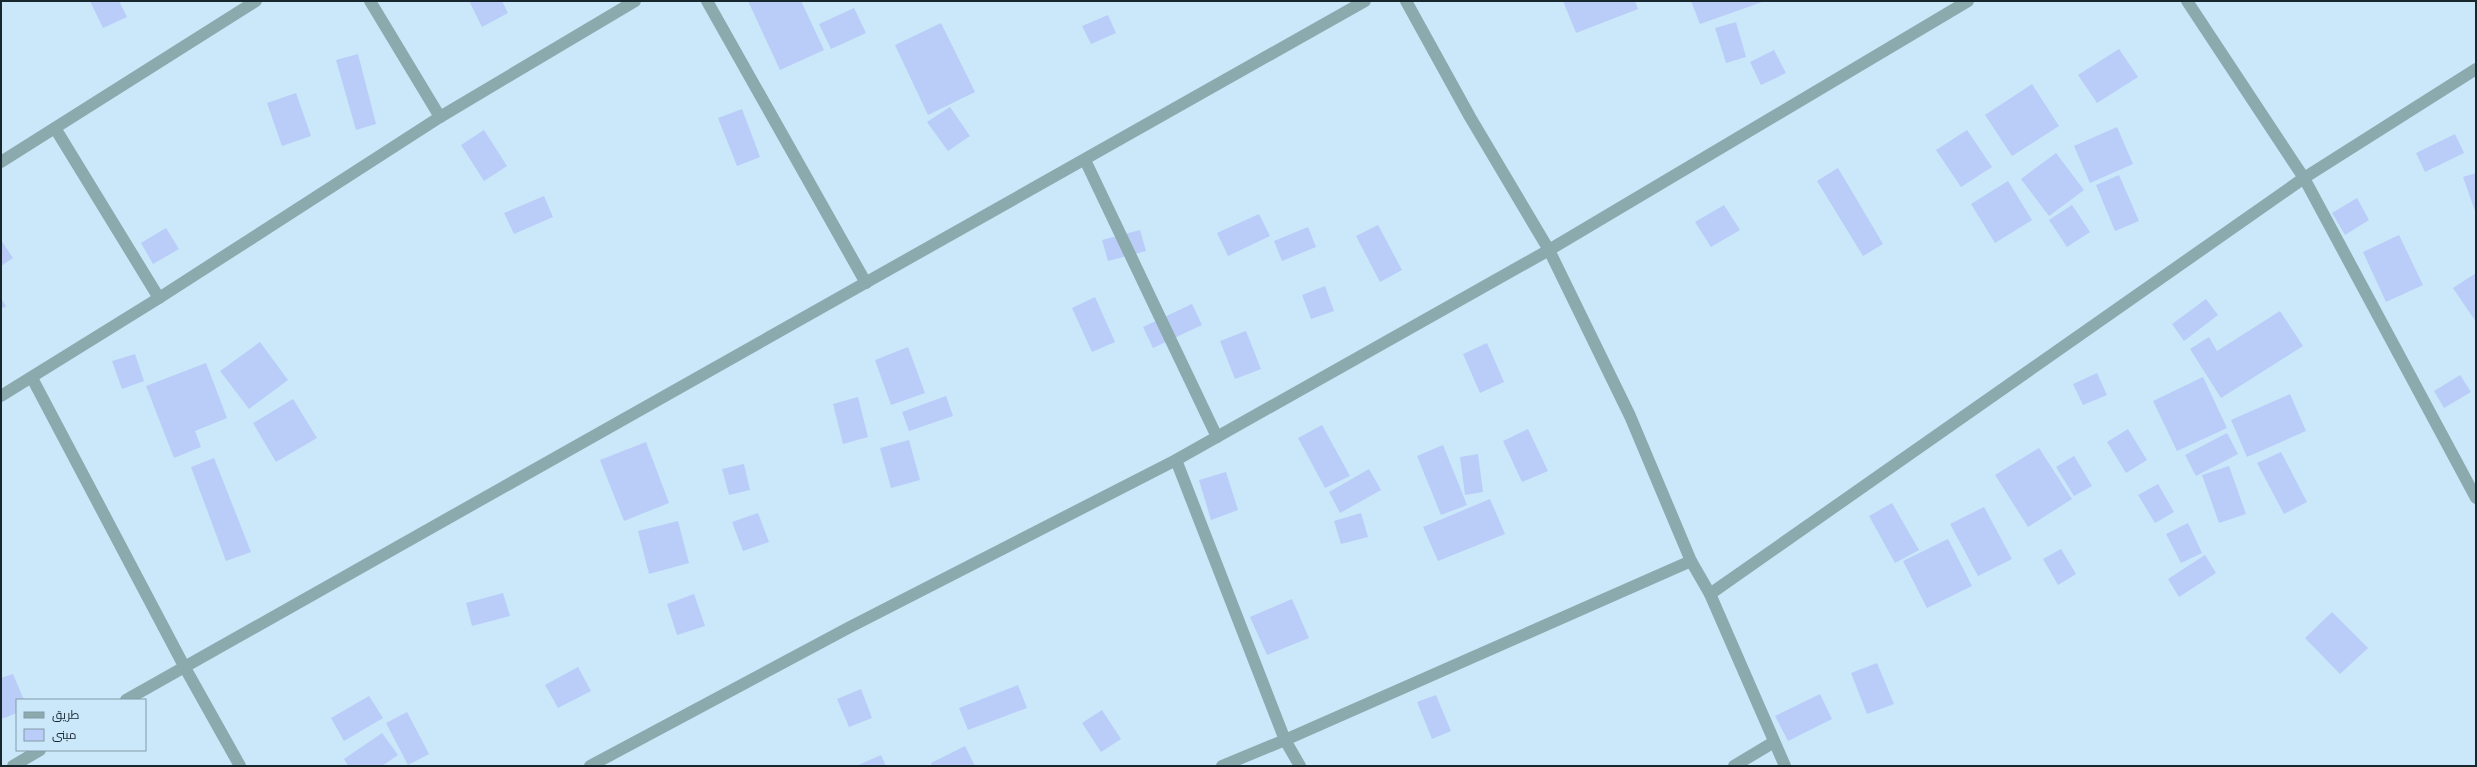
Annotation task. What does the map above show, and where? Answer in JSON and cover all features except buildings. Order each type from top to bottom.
[{"type":"street","points":[[1,162],[256,1]]},
{"type":"street","points":[[370,1],[440,116]]},
{"type":"street","points":[[1,396],[158,298],[440,116],[622,5],[635,1]]},
{"type":"street","points":[[707,1],[866,283]]},
{"type":"street","points":[[128,699],[1365,1]]},
{"type":"street","points":[[1406,1],[1470,117],[1549,250],[1630,416],[1691,561],[1710,594],[1785,766]]},
{"type":"street","points":[[590,766],[850,627],[1176,460],[1549,250],[1968,1]]},
{"type":"street","points":[[2187,1],[2304,178],[2476,498]]},
{"type":"street","points":[[1710,594],[2304,178],[2476,69]]},
{"type":"street","points":[[56,128],[158,298]]},
{"type":"street","points":[[1085,160],[1217,437]]},
{"type":"street","points":[[32,378],[184,666],[240,766]]},
{"type":"street","points":[[1176,460],[1285,740],[1300,766]]},
{"type":"street","points":[[1222,766],[1285,740],[1691,561]]},
{"type":"street","points":[[1734,766],[1774,742]]},
{"type":"street","points":[[13,766],[38,751]]}]
